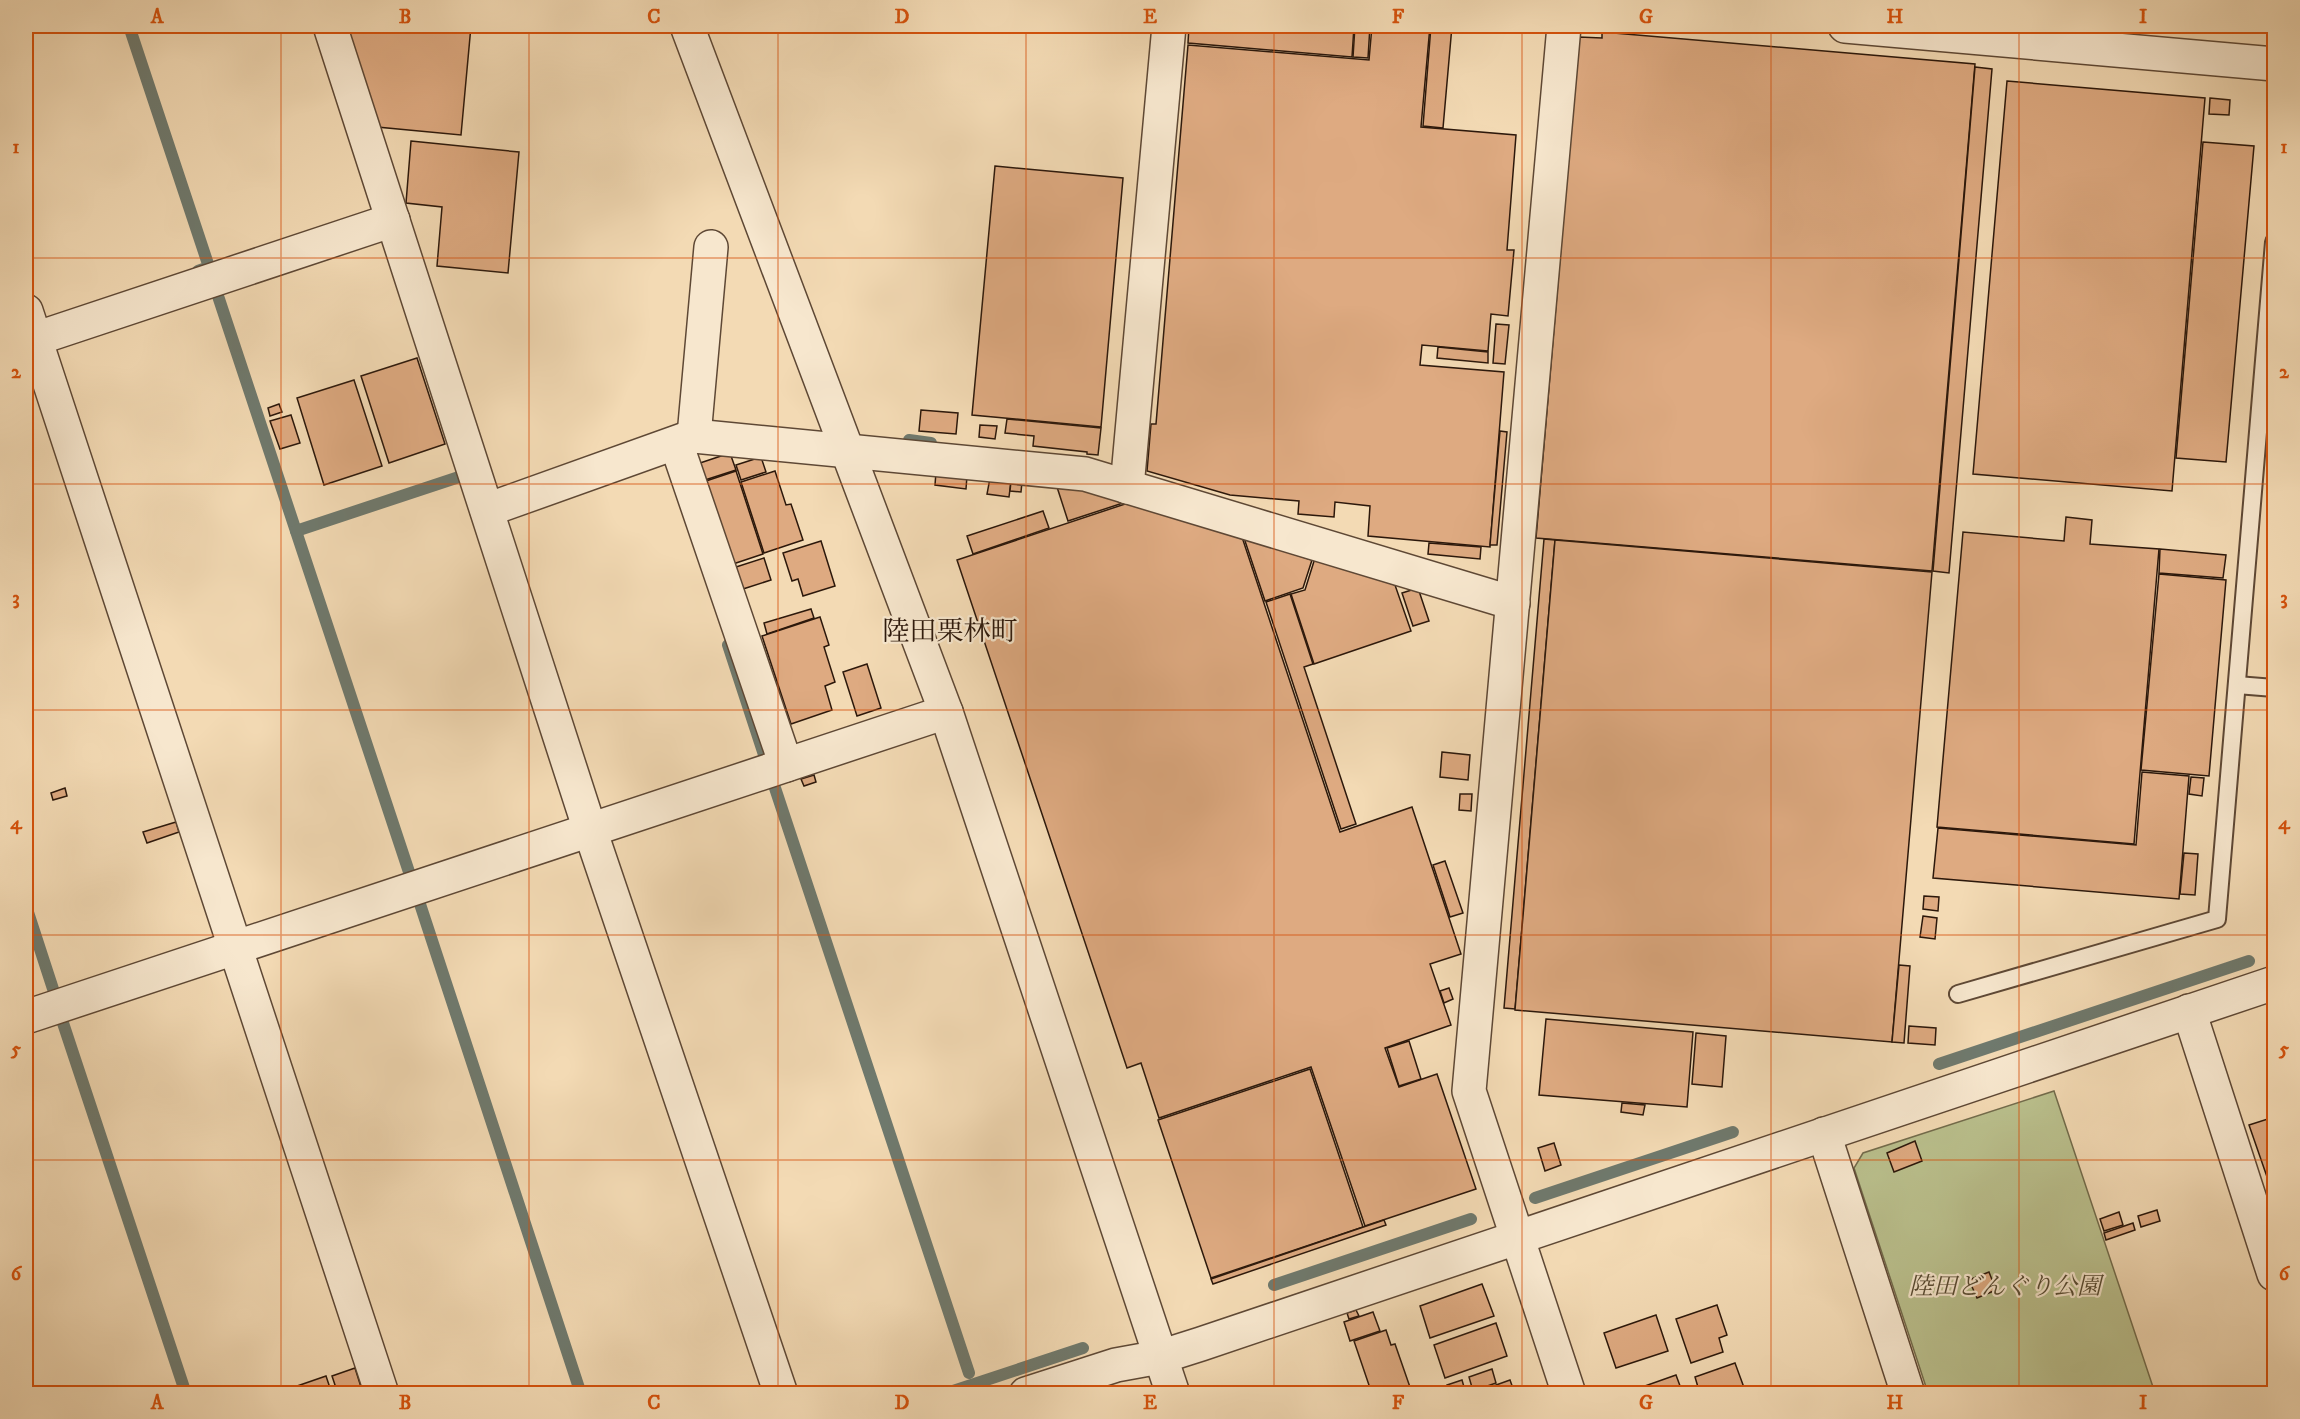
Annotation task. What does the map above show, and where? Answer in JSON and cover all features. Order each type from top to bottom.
[{"type":"street","points":[[330,26],[590,830],[781,1394]]},
{"type":"street","points":[[687,26],[946,712],[1173,1394]]},
{"type":"street","points":[[1126,487],[1169,26]]},
{"type":"street","points":[[1564,26],[1469,1091],[1569,1394]]},
{"type":"street","points":[[1845,26],[2274,64]]},
{"type":"street","points":[[382,1394],[28,331],[393,220]]},
{"type":"street","points":[[711,247],[685,439],[786,765]]},
{"type":"street","points":[[487,510],[685,439],[848,451],[1085,474],[1513,603]]},
{"type":"street","points":[[26,1017],[946,712]]},
{"type":"street","points":[[1026,1394],[1116,1365],[1160,1357],[2274,983]]},
{"type":"street","points":[[2189,1011],[2274,1274]]},
{"type":"street","points":[[1824,1134],[1908,1394]]},
{"type":"lane","points":[[1958,994],[2217,919],[2274,242]]},
{"type":"lane","points":[[2237,685],[2274,688]]},
{"type":"green space","name":"陸田どんぐり公園","points":[[2054,1091],[2155,1393],[1928,1393],[1854,1168],[1863,1153]]},
{"type":"building","points":[[343,26],[471,26],[461,135],[377,127]]},
{"type":"building","points":[[1189,26],[1354,26],[1352,57],[1188,43]]},
{"type":"building","points":[[1355,26],[1370,26],[1368,58],[1353,57]]},
{"type":"building","points":[[1372,26],[1430,26],[1421,127],[1516,135],[1507,250],[1514,250],[1508,316],[1491,314],[1488,351],[1422,345],[1420,365],[1504,372],[1490,547],[1368,536],[1370,506],[1335,502],[1334,517],[1298,514],[1299,501],[1230,495],[1147,471],[1151,424],[1156,424],[1188,45],[1369,60]]},
{"type":"building","points":[[1431,26],[1452,26],[1443,128],[1423,126]]},
{"type":"building","points":[[1602,32],[1975,64],[1932,571],[1536,538],[1579,37],[1602,38]]},
{"type":"building","points":[[1975,67],[1992,69],[1949,573],[1933,571]]},
{"type":"building","points":[[2007,81],[2205,98],[2172,491],[1973,474]]},
{"type":"building","points":[[2210,98],[2230,100],[2229,115],[2209,114]]},
{"type":"building","points":[[411,141],[519,152],[508,273],[437,266],[442,207],[406,203]]},
{"type":"building","points":[[2203,142],[2254,146],[2226,462],[2176,458]]},
{"type":"building","points":[[995,166],[1123,178],[1101,427],[972,415]]},
{"type":"building","points":[[1496,324],[1509,325],[1505,364],[1493,363]]},
{"type":"building","points":[[1438,347],[1488,352],[1488,363],[1437,358]]},
{"type":"building","points":[[417,358],[445,444],[389,463],[361,376]]},
{"type":"building","points":[[354,380],[382,466],[324,485],[297,398]]},
{"type":"building","points":[[279,404],[282,412],[270,416],[268,408]]},
{"type":"building","points":[[921,410],[958,413],[956,434],[919,431]]},
{"type":"building","points":[[291,415],[300,443],[280,449],[270,421]]},
{"type":"building","points":[[1007,419],[1101,428],[1098,455],[1033,446],[1034,436],[1005,433]]},
{"type":"building","points":[[980,425],[997,426],[995,439],[979,437]]},
{"type":"building","points":[[1500,431],[1507,432],[1497,545],[1490,545]]},
{"type":"building","points":[[730,453],[736,470],[705,480],[700,463]]},
{"type":"building","points":[[761,457],[766,472],[741,480],[736,465]]},
{"type":"building","points":[[736,471],[763,554],[733,564],[706,481]]},
{"type":"building","points":[[775,471],[786,505],[791,504],[803,540],[764,553],[741,482]]},
{"type":"building","points":[[936,472],[967,476],[966,489],[935,485]]},
{"type":"building","points":[[990,478],[1011,481],[1009,497],[987,494]]},
{"type":"building","points":[[1011,481],[1022,482],[1021,492],[1010,491]]},
{"type":"building","points":[[1057,487],[1090,490],[1126,502],[1068,521]]},
{"type":"building","points":[[1128,503],[1242,537],[1340,832],[1412,807],[1461,954],[1430,964],[1451,1025],[1385,1048],[1399,1087],[1437,1074],[1476,1189],[1365,1226],[1311,1067],[1159,1118],[1141,1063],[1127,1068],[957,560]]},
{"type":"building","points":[[1043,511],[1049,528],[973,554],[967,536]]},
{"type":"building","points":[[2066,517],[2092,520],[2090,544],[2159,549],[2134,844],[1937,827],[1963,532],[2064,541]]},
{"type":"building","points":[[1244,538],[1312,560],[1303,588],[1265,601]]},
{"type":"building","points":[[1544,539],[1555,540],[1515,1009],[1504,1008]]},
{"type":"building","points":[[1555,540],[1932,572],[1892,1042],[1515,1010]]},
{"type":"building","points":[[821,541],[835,586],[803,596],[798,579],[792,581],[783,553]]},
{"type":"building","points":[[1429,543],[1481,547],[1480,559],[1428,554]]},
{"type":"building","points":[[2160,549],[2226,555],[2223,578],[2159,573]]},
{"type":"building","points":[[764,558],[771,580],[743,589],[736,567]]},
{"type":"building","points":[[1315,558],[1395,585],[1411,631],[1314,664],[1291,594],[1305,590]]},
{"type":"building","points":[[2159,574],[2226,580],[2209,776],[2141,770]]},
{"type":"building","points":[[1418,588],[1429,621],[1413,626],[1402,593]]},
{"type":"building","points":[[1290,594],[1313,664],[1304,667],[1356,824],[1341,829],[1266,602]]},
{"type":"building","points":[[811,609],[814,618],[767,634],[764,623]]},
{"type":"building","points":[[820,617],[829,645],[824,647],[835,682],[825,686],[832,710],[791,724],[762,636]]},
{"type":"building","points":[[867,664],[881,708],[857,716],[843,672]]},
{"type":"building","points":[[1442,752],[1470,755],[1468,780],[1440,777]]},
{"type":"building","points":[[2142,772],[2189,776],[2179,899],[1933,878],[1938,828],[2136,845]]},
{"type":"building","points":[[814,775],[816,782],[804,786],[801,779]]},
{"type":"building","points":[[2191,777],[2204,778],[2202,796],[2189,794]]},
{"type":"building","points":[[65,788],[67,796],[53,800],[51,793]]},
{"type":"building","points":[[1460,794],[1472,794],[1471,811],[1459,810]]},
{"type":"building","points":[[176,822],[179,832],[147,843],[143,832]]},
{"type":"building","points":[[2184,853],[2198,854],[2195,895],[2180,894]]},
{"type":"building","points":[[1445,861],[1463,913],[1450,917],[1433,865]]},
{"type":"building","points":[[1924,896],[1939,897],[1938,911],[1923,909]]},
{"type":"building","points":[[1923,916],[1937,918],[1935,939],[1920,937]]},
{"type":"building","points":[[1899,965],[1910,966],[1904,1043],[1892,1042]]},
{"type":"building","points":[[1449,988],[1453,999],[1444,1003],[1440,991]]},
{"type":"building","points":[[1546,1019],[1693,1032],[1687,1107],[1539,1095]]},
{"type":"building","points":[[1909,1026],[1936,1028],[1935,1045],[1908,1043]]},
{"type":"building","points":[[1696,1033],[1726,1036],[1722,1087],[1692,1084]]},
{"type":"building","points":[[1409,1041],[1421,1079],[1399,1086],[1387,1048]]},
{"type":"building","points":[[1310,1069],[1363,1227],[1211,1278],[1158,1120]]},
{"type":"building","points":[[1622,1103],[1645,1105],[1643,1115],[1621,1112]]},
{"type":"building","points":[[2274,1117],[2274,1197],[2249,1125]]},
{"type":"building","points":[[1915,1141],[1922,1161],[1894,1172],[1887,1153]]},
{"type":"building","points":[[1554,1143],[1561,1165],[1545,1171],[1538,1148]]},
{"type":"building","points":[[2157,1210],[2160,1221],[2141,1227],[2138,1216]]},
{"type":"building","points":[[2119,1212],[2123,1225],[2104,1231],[2100,1219]]},
{"type":"building","points":[[1384,1220],[1386,1225],[1213,1284],[1211,1279]]},
{"type":"building","points":[[2133,1223],[2135,1230],[2106,1240],[2104,1233]]},
{"type":"building","points":[[1989,1272],[1996,1290],[1977,1298],[1969,1280]]},
{"type":"building","points":[[1482,1284],[1494,1316],[1430,1338],[1420,1306]]},
{"type":"building","points":[[1717,1305],[1727,1335],[1719,1338],[1723,1352],[1691,1363],[1676,1319]]},
{"type":"building","points":[[1356,1310],[1359,1316],[1349,1319],[1347,1313]]},
{"type":"building","points":[[1373,1312],[1380,1331],[1350,1341],[1344,1322]]},
{"type":"building","points":[[1656,1315],[1668,1351],[1616,1368],[1604,1333]]},
{"type":"building","points":[[1496,1323],[1507,1356],[1445,1378],[1434,1345]]},
{"type":"building","points":[[1386,1330],[1391,1345],[1395,1344],[1411,1390],[1400,1394],[1372,1394],[1354,1341]]},
{"type":"building","points":[[1735,1363],[1746,1393],[1700,1394],[1695,1377]]},
{"type":"building","points":[[355,1368],[361,1387],[338,1394],[332,1376]]},
{"type":"building","points":[[1492,1369],[1496,1383],[1473,1391],[1469,1377]]},
{"type":"building","points":[[1676,1375],[1683,1394],[1625,1394],[1625,1393]]},
{"type":"building","points":[[326,1376],[332,1394],[274,1394]]},
{"type":"building","points":[[1462,1380],[1466,1394],[1450,1394],[1447,1385]]},
{"type":"building","points":[[1510,1380],[1515,1394],[1471,1394]]},
{"type":"waterway","points":[[129,26],[209,267],[198,271]]},
{"type":"waterway","points":[[217,293],[411,878]]},
{"type":"waterway","points":[[909,440],[931,443]]},
{"type":"waterway","points":[[296,531],[459,477]]},
{"type":"waterway","points":[[728,645],[765,758]]},
{"type":"waterway","points":[[775,788],[969,1373]]},
{"type":"waterway","points":[[420,904],[581,1394]]},
{"type":"waterway","points":[[26,906],[54,992]]},
{"type":"waterway","points":[[1939,1064],[2249,961]]},
{"type":"waterway","points":[[63,1023],[186,1394]]},
{"type":"waterway","points":[[1535,1198],[1733,1132]]},
{"type":"waterway","points":[[1274,1285],[1471,1219]]},
{"type":"waterway","points":[[944,1394],[1083,1348]]},
{"type":"district","name":"陸田栗林町","points":[[950,631]]}]
